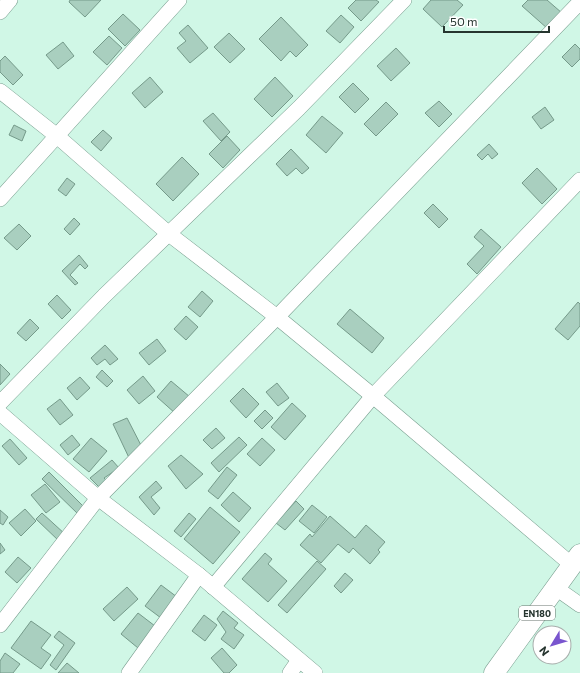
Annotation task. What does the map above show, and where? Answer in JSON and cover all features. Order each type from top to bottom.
[{"type":"main road","name":"EN180","points":[[494,673],[576,560]]},
{"type":"street","points":[[0,12],[10,0]]},
{"type":"street","points":[[0,199],[179,0]]},
{"type":"street","points":[[0,403],[104,296],[299,108],[404,0]]},
{"type":"street","points":[[0,625],[98,498],[277,317],[580,2]]},
{"type":"street","points":[[0,92],[57,136],[168,234],[277,317],[576,560]]},
{"type":"street","points":[[213,587],[373,396],[580,180]]},
{"type":"street","points":[[0,413],[98,498],[199,575],[315,673]]},
{"type":"street","points":[[129,673],[199,575]]},
{"type":"street","points":[[556,588],[580,605]]},
{"type":"street","points":[[290,673],[299,660]]},
{"type":"building","points":[[70,0],[101,0],[85,17],[69,2]]},
{"type":"building","points":[[356,0],[376,0],[379,2],[361,21],[348,8]]},
{"type":"building","points":[[431,0],[457,0],[463,5],[442,27],[423,9]]},
{"type":"building","points":[[528,0],[547,0],[562,13],[548,29],[522,6]]},
{"type":"building","points":[[123,14],[140,30],[125,46],[108,29]]},
{"type":"building","points":[[341,15],[354,27],[340,43],[326,31]]},
{"type":"building","points":[[281,17],[308,45],[296,57],[290,51],[281,61],[259,39]]},
{"type":"building","points":[[188,25],[208,48],[190,63],[177,48],[186,41],[179,33]]},
{"type":"building","points":[[229,33],[245,49],[230,63],[214,47]]},
{"type":"building","points":[[109,36],[122,48],[107,65],[93,52]]},
{"type":"building","points":[[63,42],[74,56],[58,69],[46,55]]},
{"type":"building","points":[[575,44],[580,49],[580,59],[572,67],[562,57]]},
{"type":"building","points":[[396,48],[410,63],[391,81],[377,66]]},
{"type":"building","points":[[5,56],[23,75],[13,85],[0,72],[0,61]]},
{"type":"building","points":[[150,77],[163,92],[145,108],[132,93]]},
{"type":"building","points":[[275,77],[293,96],[272,117],[254,99]]},
{"type":"building","points":[[353,83],[369,99],[355,113],[339,97]]},
{"type":"building","points":[[439,101],[452,114],[439,127],[425,113]]},
{"type":"building","points":[[386,102],[398,114],[376,136],[364,124]]},
{"type":"building","points":[[545,107],[554,120],[541,129],[532,117]]},
{"type":"building","points":[[213,113],[230,132],[221,141],[203,121]]},
{"type":"building","points":[[322,116],[343,133],[326,153],[306,135]]},
{"type":"building","points":[[14,125],[26,131],[22,141],[9,135]]},
{"type":"building","points":[[103,130],[112,138],[101,151],[91,142]]},
{"type":"building","points":[[227,136],[240,150],[223,168],[209,154]]},
{"type":"building","points":[[489,144],[498,154],[492,159],[488,154],[482,160],[477,155]]},
{"type":"building","points":[[291,149],[309,168],[302,174],[296,168],[287,176],[276,164]]},
{"type":"building","points":[[182,157],[199,174],[173,201],[156,184]]},
{"type":"building","points":[[537,168],[557,189],[542,204],[522,183]]},
{"type":"building","points":[[67,178],[75,184],[66,196],[58,190]]},
{"type":"building","points":[[433,204],[448,219],[439,228],[424,213]]},
{"type":"building","points":[[74,218],[80,224],[70,235],[64,229]]},
{"type":"building","points":[[19,224],[31,236],[17,250],[4,238]]},
{"type":"building","points":[[481,229],[501,247],[477,274],[467,264],[484,246],[474,237]]},
{"type":"building","points":[[79,255],[88,266],[85,269],[80,264],[70,275],[78,283],[75,285],[62,271]]},
{"type":"building","points":[[202,291],[213,301],[200,317],[188,307]]},
{"type":"building","points":[[57,295],[71,310],[62,319],[48,304]]},
{"type":"building","points":[[578,302],[580,304],[580,326],[568,340],[555,329]]},
{"type":"building","points":[[350,309],[384,338],[372,353],[337,324]]},
{"type":"building","points":[[186,316],[198,327],[186,340],[174,329]]},
{"type":"building","points":[[30,319],[39,328],[26,341],[17,333]]},
{"type":"building","points":[[157,339],[166,351],[149,365],[139,353]]},
{"type":"building","points":[[105,345],[118,359],[110,365],[105,359],[97,365],[91,358]]},
{"type":"building","points":[[0,364],[10,374],[0,385]]},
{"type":"building","points":[[102,370],[113,381],[107,387],[96,377]]},
{"type":"building","points":[[143,376],[155,391],[139,404],[127,390]]},
{"type":"building","points":[[80,377],[90,388],[77,400],[67,388]]},
{"type":"building","points":[[171,381],[190,397],[176,414],[157,397]]},
{"type":"building","points":[[277,383],[289,398],[278,406],[266,392]]},
{"type":"building","points":[[243,388],[259,404],[246,418],[230,401]]},
{"type":"building","points":[[60,399],[73,415],[60,425],[47,409]]},
{"type":"building","points":[[292,403],[306,416],[285,440],[271,427]]},
{"type":"building","points":[[265,410],[273,418],[262,429],[254,421]]},
{"type":"building","points":[[127,418],[146,455],[131,462],[113,424]]},
{"type":"building","points":[[216,428],[225,438],[212,449],[203,440]]},
{"type":"building","points":[[72,435],[80,445],[68,455],[60,445]]},
{"type":"building","points":[[239,437],[247,445],[219,472],[211,463]]},
{"type":"building","points":[[91,438],[107,451],[89,472],[73,459]]},
{"type":"building","points":[[262,438],[275,450],[260,466],[247,454]]},
{"type":"building","points":[[10,439],[27,458],[19,465],[2,446]]},
{"type":"building","points":[[181,455],[203,474],[186,489],[168,466]]},
{"type":"building","points":[[112,460],[119,468],[104,478],[110,484],[102,490],[90,478]]},
{"type":"building","points":[[227,467],[237,475],[218,499],[208,491]]},
{"type":"building","points":[[49,472],[84,507],[78,514],[42,479]]},
{"type":"building","points":[[156,481],[162,488],[151,497],[160,508],[154,515],[139,497]]},
{"type":"building","points":[[45,484],[60,502],[46,513],[31,495]]},
{"type":"building","points":[[233,492],[251,508],[239,522],[221,505]]},
{"type":"building","points":[[296,501],[304,509],[285,530],[276,523]]},
{"type":"building","points":[[312,505],[327,517],[314,533],[299,521]]},
{"type":"building","points":[[210,507],[240,532],[213,564],[184,539]]},
{"type":"building","points":[[25,509],[36,521],[21,536],[9,523]]},
{"type":"building","points":[[0,510],[8,517],[3,525],[0,523]]},
{"type":"building","points":[[42,513],[66,535],[60,542],[36,519]]},
{"type":"building","points":[[189,513],[196,519],[181,537],[174,531]]},
{"type":"building","points":[[330,516],[355,538],[366,525],[385,542],[378,550],[380,552],[370,564],[353,548],[349,553],[338,544],[321,563],[300,545],[310,534],[312,537]]},
{"type":"building","points":[[0,543],[5,550],[0,554]]},
{"type":"building","points":[[265,553],[272,559],[268,564],[287,581],[268,602],[242,579]]},
{"type":"building","points":[[18,557],[31,568],[17,583],[5,572]]},
{"type":"building","points":[[317,561],[326,569],[287,613],[278,605]]},
{"type":"building","points":[[345,573],[353,580],[341,593],[334,586]]},
{"type":"building","points":[[161,585],[177,597],[161,618],[145,606]]},
{"type":"building","points":[[127,587],[138,599],[114,621],[103,609]]},
{"type":"building","points":[[223,611],[238,623],[234,628],[244,635],[234,649],[221,639],[226,632],[217,619]]},
{"type":"building","points":[[138,613],[155,626],[138,648],[121,634]]},
{"type":"building","points":[[204,615],[217,625],[205,641],[192,631]]},
{"type":"building","points":[[31,621],[51,635],[41,648],[51,655],[41,669],[11,648]]},
{"type":"building","points":[[59,631],[75,643],[56,670],[50,665],[64,645],[54,637]]},
{"type":"building","points":[[222,648],[237,665],[229,673],[224,673],[211,658]]},
{"type":"building","points":[[5,653],[20,664],[13,673],[0,673],[0,661]]},
{"type":"building","points":[[67,663],[79,673],[58,673]]}]
